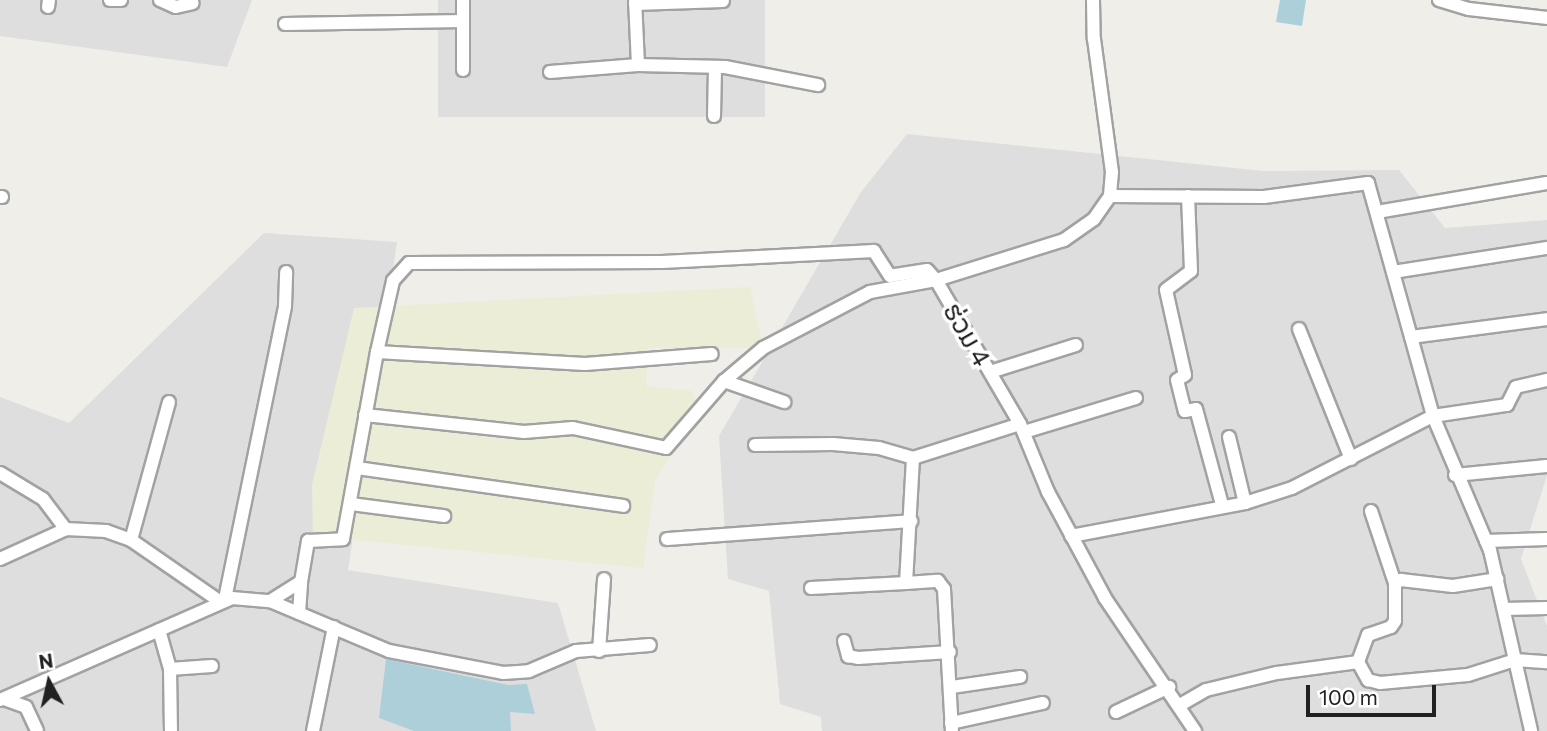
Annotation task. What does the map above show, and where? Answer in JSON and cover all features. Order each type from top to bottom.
[{"type":"street","points":[[110,0],[121,0]]},
{"type":"street","points":[[160,0],[176,7],[193,3]]},
{"type":"street","points":[[463,0],[463,70]]},
{"type":"street","points":[[1093,0],[1094,39],[1112,172],[1110,196],[1287,195],[1358,181],[1371,188],[1433,416],[1455,475],[1486,541],[1531,731]]},
{"type":"street","points":[[1439,0],[1469,9],[1547,18]]},
{"type":"street","points":[[638,65],[635,2],[723,1]]},
{"type":"street","points":[[285,24],[463,21]]},
{"type":"street","points":[[550,72],[638,65],[715,67],[818,86]]},
{"type":"street","points":[[714,116],[715,67]]},
{"type":"street","points":[[1377,212],[1547,183]]},
{"type":"street","name":"ຮ່ວມ 4","points":[[1110,196],[1094,219],[1064,240],[936,280],[1022,428],[1071,536],[1105,598],[1169,687],[1195,731]]},
{"type":"street","points":[[1188,196],[1191,271],[1166,290],[1185,376],[1177,380],[1185,411],[1196,409],[1222,505]]},
{"type":"street","points":[[1393,272],[1547,247]]},
{"type":"street","points":[[299,613],[308,541],[343,539],[377,352],[393,281],[409,263],[662,262],[874,251],[893,281]]},
{"type":"street","points":[[222,600],[285,306],[286,272]]},
{"type":"street","points":[[365,415],[524,432],[573,428],[666,448],[724,380],[763,348],[893,281],[936,280]]},
{"type":"street","points":[[1411,337],[1547,319]]},
{"type":"street","points":[[1299,330],[1351,459]]},
{"type":"street","points":[[990,372],[1076,345]]},
{"type":"street","points":[[377,352],[585,364],[712,354]]},
{"type":"street","points":[[724,380],[727,385],[784,402]]},
{"type":"street","points":[[1071,536],[1222,505],[1245,503],[1292,488],[1433,416],[1507,405],[1516,387],[1547,380]]},
{"type":"street","points":[[755,446],[833,444],[879,448],[913,458],[1136,398]]},
{"type":"street","points":[[131,540],[169,401]]},
{"type":"street","points":[[1229,437],[1245,503]]},
{"type":"street","points":[[906,583],[913,458]]},
{"type":"street","points":[[1455,475],[1547,466]]},
{"type":"street","points":[[357,468],[623,506]]},
{"type":"street","points":[[0,473],[43,499],[66,529]]},
{"type":"street","points":[[351,504],[444,516]]},
{"type":"street","points":[[1371,512],[1395,583],[1395,621],[1391,627],[1368,635],[1358,662],[1368,680],[1380,683],[1468,675],[1516,660],[1547,662]]},
{"type":"street","points":[[667,539],[911,521]]},
{"type":"street","points":[[0,559],[66,529],[106,531],[131,540],[222,600]]},
{"type":"street","points":[[1486,541],[1547,540]]},
{"type":"street","points":[[1395,583],[1413,578],[1453,586],[1497,579]]},
{"type":"street","points":[[599,651],[604,579]]},
{"type":"street","points":[[270,601],[301,582]]},
{"type":"street","points":[[811,588],[942,583],[950,652],[951,727],[1043,703]]},
{"type":"street","points":[[4,700],[222,600],[270,601],[389,651],[503,673],[528,671],[576,652],[650,645]]},
{"type":"street","points":[[1504,609],[1547,608]]},
{"type":"street","points":[[313,731],[334,627]]},
{"type":"street","points":[[159,630],[170,669],[171,731]]},
{"type":"street","points":[[844,641],[848,656],[858,658],[950,652]]},
{"type":"street","points":[[1180,705],[1206,690],[1278,673],[1358,662]]},
{"type":"street","points":[[170,669],[212,666]]},
{"type":"street","points":[[952,687],[1020,677]]},
{"type":"street","points":[[1116,712],[1169,687]]},
{"type":"street","points":[[4,700],[26,707],[37,731]]},
{"type":"shaded area","points":[[0,0],[252,0],[227,67],[0,36]]},
{"type":"shaded area","points":[[438,0],[765,0],[765,117],[438,117]]},
{"type":"shaded area","points":[[907,134],[1263,171],[1399,170],[1445,228],[1547,220],[1547,475],[1521,559],[1547,626],[1547,731],[822,731],[821,717],[780,704],[769,591],[728,579],[719,436],[861,192]]},
{"type":"shaded area","points":[[264,233],[397,242],[348,570],[558,603],[596,731],[0,731],[0,397],[69,423]]},
{"type":"green space","points":[[750,287],[763,348],[648,348],[646,386],[692,391],[698,409],[655,481],[643,568],[313,536],[312,485],[354,308]]},
{"type":"water","points":[[1280,0],[1306,0],[1302,26],[1276,22]]},
{"type":"water","points":[[386,659],[508,685],[527,684],[535,714],[510,712],[511,731],[414,731],[379,718]]}]
